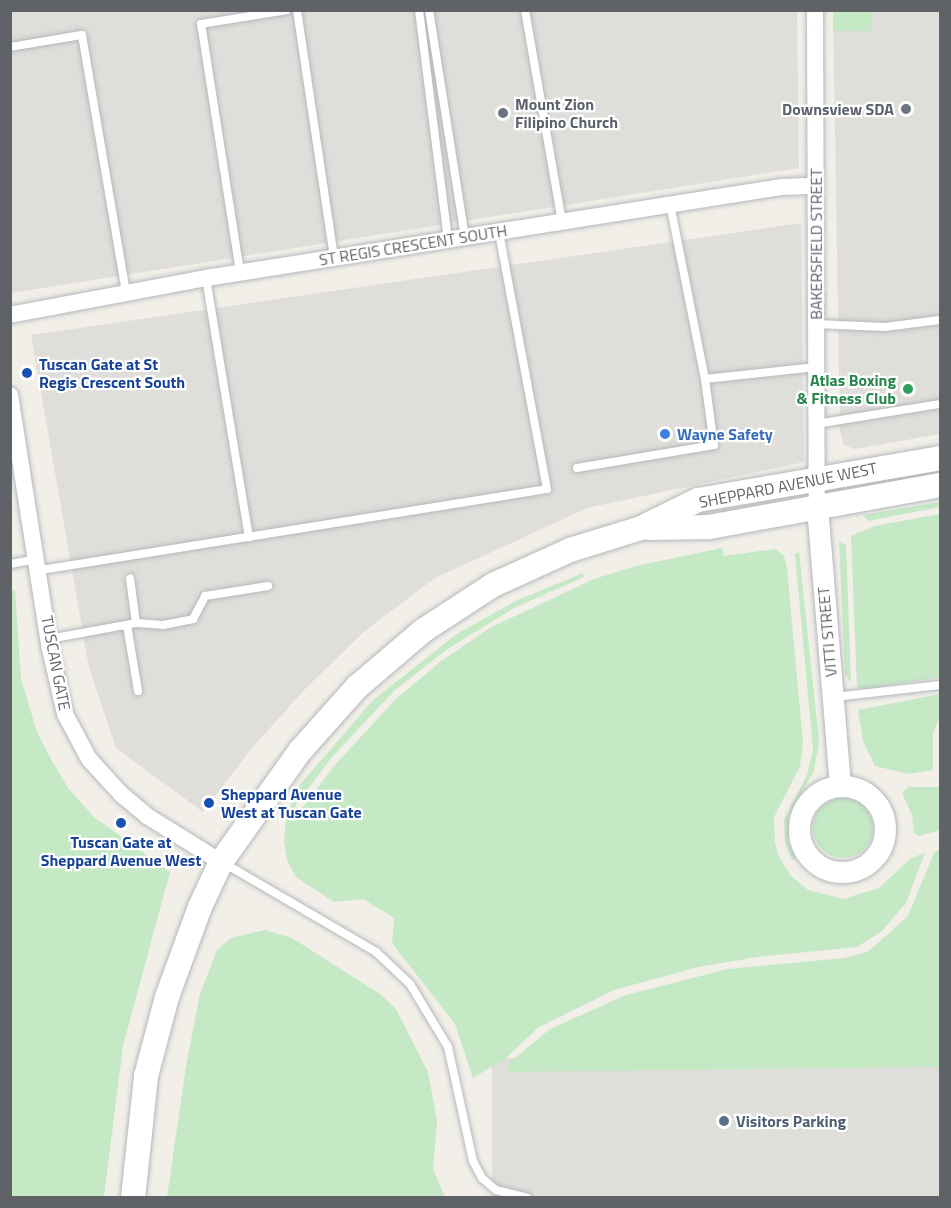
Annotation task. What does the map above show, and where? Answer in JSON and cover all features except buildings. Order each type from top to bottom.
[{"type":"main road","name":"SHEPPARD AVENUE WEST","points":[[133,1197],[149,1065],[167,997],[221,862],[300,751],[357,687],[424,630],[503,581],[570,550],[641,528],[698,500],[940,458]]},
{"type":"main road","name":"SHEPPARD AVENUE WEST","points":[[641,528],[709,527],[940,485]]},
{"type":"street","name":"BAKERSFIELD STREET","points":[[815,10],[815,478]]},
{"type":"street","name":"ST REGIS CRESCENT SOUTH","points":[[10,315],[240,272],[781,186],[816,186]]},
{"type":"street","name":"TUSCAN GATE","points":[[10,395],[40,565],[49,639],[65,714],[89,759],[121,794],[147,816],[221,862]]},
{"type":"street","name":"VITTI STREET","points":[[815,478],[840,785]]},
{"type":"street","points":[[840,785],[869,795],[879,806],[885,827],[881,849],[871,861],[844,873],[815,864],[805,852],[799,830],[803,808],[813,796],[840,785]]},
{"type":"lane","points":[[240,272],[201,24],[287,10]]},
{"type":"lane","points":[[297,10],[334,258]]},
{"type":"lane","points":[[419,10],[457,238]]},
{"type":"lane","points":[[429,10],[457,238]]},
{"type":"lane","points":[[525,10],[562,221]]},
{"type":"lane","points":[[10,47],[82,35],[126,293]]},
{"type":"lane","points":[[577,468],[714,445],[705,379],[670,204]]},
{"type":"lane","points":[[10,564],[40,565],[249,537],[547,489],[499,232]]},
{"type":"lane","points":[[206,278],[249,537]]},
{"type":"lane","points":[[816,324],[885,327],[940,320]]},
{"type":"lane","points":[[705,379],[816,366]]},
{"type":"lane","points":[[816,424],[940,404]]},
{"type":"lane","points":[[130,578],[131,624],[138,691]]},
{"type":"lane","points":[[49,639],[131,624],[163,625],[193,619],[205,596],[268,586]]},
{"type":"lane","points":[[833,697],[855,698],[940,686]]},
{"type":"lane","points":[[221,862],[376,952],[410,984],[448,1047],[458,1077],[473,1161],[482,1178],[496,1190],[527,1197]]},
{"type":"shaded area","points":[[11,11],[797,11],[799,168],[11,293]]},
{"type":"shaded area","points":[[833,11],[940,11],[940,434],[855,449],[844,445],[840,432]]},
{"type":"shaded area","points":[[801,223],[804,462],[587,508],[435,578],[366,630],[304,690],[251,749],[203,812],[116,748],[89,668],[31,335]]},
{"type":"shaded area","name":"Visitors Parking","points":[[492,1058],[940,1058],[940,1197],[492,1197]]},
{"type":"green space","points":[[833,11],[871,11],[871,31],[833,31]]},
{"type":"green space","points":[[940,502],[940,507],[868,521],[863,515]]},
{"type":"green space","points":[[940,514],[940,677],[867,689],[857,687],[851,536],[875,526]]},
{"type":"green space","points":[[839,541],[846,545],[851,683],[845,674]]},
{"type":"green space","points":[[722,548],[724,556],[776,549],[784,556],[787,569],[803,743],[800,766],[774,817],[775,844],[780,859],[791,876],[808,890],[843,899],[879,888],[911,858],[925,853],[906,903],[882,931],[857,947],[757,957],[698,967],[614,990],[539,1027],[506,1058],[473,1078],[455,1024],[392,943],[394,918],[363,899],[334,902],[296,877],[287,860],[284,841],[286,820],[297,788],[373,700],[458,633],[520,599],[583,573],[584,577],[514,608],[446,650],[394,691],[332,757],[295,806],[301,810],[333,767],[395,700],[440,662],[490,628],[594,579],[636,566]]},
{"type":"green space","points":[[799,552],[819,741],[814,771],[789,815],[788,842],[796,858],[792,860],[785,843],[784,820],[807,775],[813,749],[795,554]]},
{"type":"green space","points":[[15,590],[21,679],[37,732],[52,761],[68,788],[94,817],[170,872],[123,1046],[104,1197],[11,1197],[10,591]]},
{"type":"green space","points":[[940,694],[940,717],[933,733],[933,770],[909,774],[875,766],[863,741],[858,710]]},
{"type":"green space","points":[[908,787],[940,787],[940,830],[919,836],[914,833],[912,815],[902,793]]},
{"type":"green space","points":[[843,798],[860,803],[868,811],[873,828],[868,845],[860,853],[843,858],[826,853],[818,845],[813,828],[818,811],[826,803]]},
{"type":"green space","points":[[940,849],[940,1067],[507,1072],[510,1062],[550,1029],[626,995],[728,969],[845,958],[869,951],[908,916],[934,853]]},
{"type":"green space","points":[[265,930],[292,938],[380,994],[396,1009],[428,1072],[437,1121],[433,1169],[445,1197],[167,1197],[186,1066],[200,994],[217,950],[231,938]]},
{"type":"place","name":"Downsview SDA","points":[[906,109]]},
{"type":"place","name":"Mount Zion Filipino Church","points":[[503,113]]},
{"type":"place","name":"Tuscan Gate at St Regis Crescent South","points":[[27,373]]},
{"type":"place","name":"Atlas Boxing & Fitness Club","points":[[908,389]]},
{"type":"place","name":"Wayne Safety","points":[[665,434]]},
{"type":"place","name":"Sheppard Avenue West at Tuscan Gate","points":[[209,803]]},
{"type":"place","name":"Tuscan Gate at Sheppard Avenue West","points":[[121,823]]},
{"type":"place","name":"Visitors Parking","points":[[724,1121]]}]
